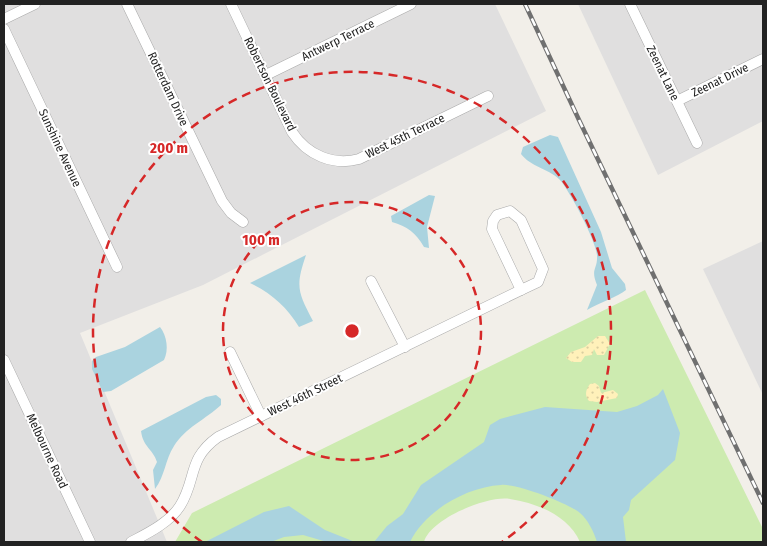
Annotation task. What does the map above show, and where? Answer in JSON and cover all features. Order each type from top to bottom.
[{"type":"street","points":[[4,18],[35,4]]},
{"type":"street","name":"Rotterdam Drive","points":[[127,4],[222,201],[231,213],[243,222]]},
{"type":"street","name":"Robertson Boulevard","points":[[231,4],[294,136],[309,150],[319,156]]},
{"type":"street","name":"Antwerp Terrace","points":[[266,76],[411,4]]},
{"type":"street","name":"Zeenat Lane","points":[[630,4],[696,143]]},
{"type":"street","name":"Sunshine Avenue","points":[[4,29],[117,267]]},
{"type":"street","name":"Zeenat Drive","points":[[677,101],[763,59]]},
{"type":"street","name":"West 45th Terrace","points":[[319,156],[343,161],[359,159],[488,96]]},
{"type":"street","name":"West 46th Street","points":[[131,542],[165,522],[178,508],[187,489],[192,468],[202,451],[218,437],[538,282],[543,269],[520,219],[514,213],[504,212],[496,216],[492,230],[521,290]]},
{"type":"street","points":[[372,281],[405,347]]},
{"type":"street","points":[[230,352],[261,416]]},
{"type":"street","name":"Melbourne Road","points":[[4,360],[90,542]]},
{"type":"shaded area","points":[[4,4],[495,4],[546,111],[203,285],[80,333],[167,542],[4,542]]},
{"type":"shaded area","points":[[578,4],[763,4],[763,121],[658,175]]},
{"type":"shaded area","points":[[763,241],[763,395],[703,269]]},
{"type":"green space","points":[[645,290],[763,529],[763,542],[580,542],[568,525],[551,512],[520,501],[500,499],[475,505],[448,517],[429,533],[424,542],[175,542],[192,513]]},
{"type":"sand","points":[[598,336],[605,336],[610,344],[604,355],[597,355],[594,349],[592,355],[585,356],[581,362],[572,362],[566,358],[571,352],[585,347]]},
{"type":"sand","points":[[595,383],[599,386],[601,393],[613,390],[618,394],[617,398],[597,402],[589,401],[586,397],[587,390],[590,384]]},
{"type":"water","points":[[550,135],[558,137],[601,232],[612,268],[625,284],[626,290],[622,293],[587,310],[597,285],[594,272],[597,255],[587,227],[559,179],[529,162],[521,154],[523,147]]},
{"type":"water","points":[[429,195],[435,196],[427,227],[429,248],[424,247],[411,231],[392,222],[391,216]]},
{"type":"water","points":[[306,255],[299,282],[301,296],[313,321],[299,327],[278,301],[250,283]]},
{"type":"water","points":[[160,327],[166,343],[164,360],[111,391],[103,392],[92,369],[92,361],[96,357],[125,347]]},
{"type":"water","points":[[663,389],[680,433],[675,460],[631,500],[629,510],[623,517],[626,542],[597,542],[588,523],[574,509],[529,490],[501,485],[474,490],[448,503],[426,520],[410,542],[374,542],[387,526],[403,514],[421,485],[484,442],[490,425],[500,419],[545,407],[617,412],[637,406],[658,395]]},
{"type":"water","points":[[216,395],[221,399],[221,405],[184,434],[174,446],[155,489],[153,470],[157,462],[144,441],[141,431],[206,397]]},
{"type":"water","points":[[289,506],[325,530],[355,542],[327,542],[303,535],[284,537],[271,542],[205,542],[264,512]]},
{"type":"railway","points":[[525,4],[763,503]]}]
